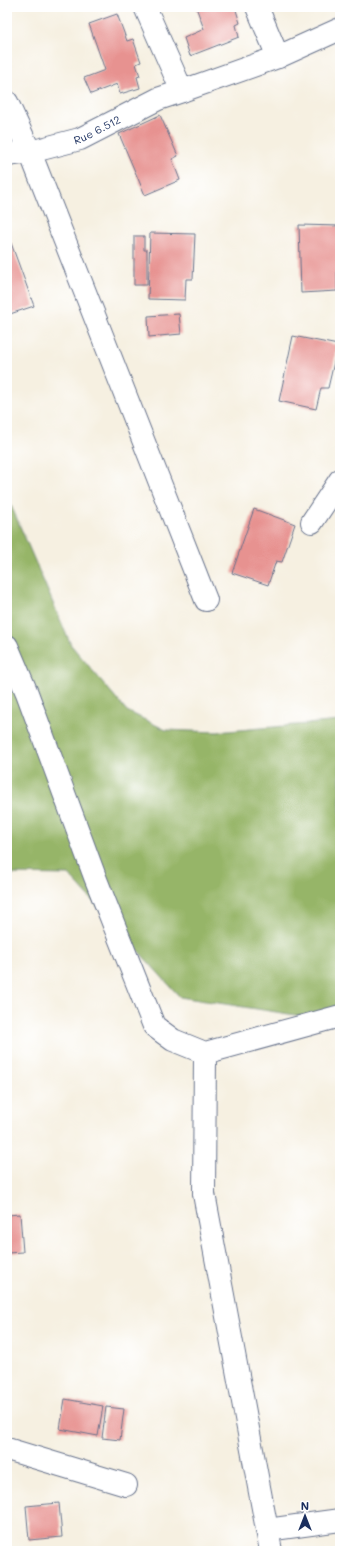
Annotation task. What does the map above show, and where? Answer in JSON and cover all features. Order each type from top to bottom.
[{"type":"street","points":[[145,7],[182,91]]},
{"type":"street","points":[[257,7],[278,57]]},
{"type":"street","name":"Rue 6.512","points":[[7,155],[30,152],[80,139],[158,99],[278,57],[340,29]]},
{"type":"street","points":[[7,102],[30,152],[206,600]]},
{"type":"street","points":[[312,522],[340,480]]},
{"type":"street","points":[[7,646],[27,693],[94,877],[154,1026],[173,1040],[205,1053],[340,1016]]},
{"type":"street","points":[[205,1053],[204,1194],[271,1551]]},
{"type":"street","points":[[7,1448],[126,1485]]},
{"type":"street","points":[[267,1530],[340,1520]]},
{"type":"green space","points":[[7,496],[71,645],[127,711],[166,730],[217,732],[340,721],[340,1022],[180,997],[69,875],[7,874]]},
{"type":"building","points":[[196,7],[235,7],[240,23],[236,25],[239,37],[190,56],[184,38],[204,29]]},
{"type":"building","points":[[117,14],[127,41],[133,39],[141,62],[136,64],[140,76],[137,77],[140,88],[120,94],[117,84],[91,94],[84,78],[105,70],[89,24]]},
{"type":"building","points":[[160,115],[178,156],[172,159],[180,180],[145,195],[119,134]]},
{"type":"building","points":[[299,225],[340,226],[340,269],[337,269],[337,291],[301,293]]},
{"type":"building","points":[[150,233],[195,234],[193,279],[186,279],[185,300],[148,299]]},
{"type":"building","points":[[134,236],[144,236],[144,250],[147,250],[147,285],[134,285]]},
{"type":"building","points":[[11,243],[34,306],[7,315],[7,245]]},
{"type":"building","points":[[179,314],[181,334],[149,337],[148,316]]},
{"type":"building","points":[[293,336],[338,345],[328,388],[321,388],[316,409],[279,401]]},
{"type":"building","points":[[254,509],[295,524],[282,562],[276,561],[268,585],[232,573]]},
{"type":"building","points":[[20,1214],[23,1252],[7,1253],[7,1215]]},
{"type":"building","points":[[65,1399],[103,1406],[98,1436],[60,1429]]},
{"type":"building","points":[[106,1407],[124,1409],[120,1440],[102,1438]]},
{"type":"building","points":[[59,1503],[62,1537],[29,1540],[26,1506]]},
{"type":"building","points":[[7,1547],[16,1550],[16,1551],[7,1551]]}]
